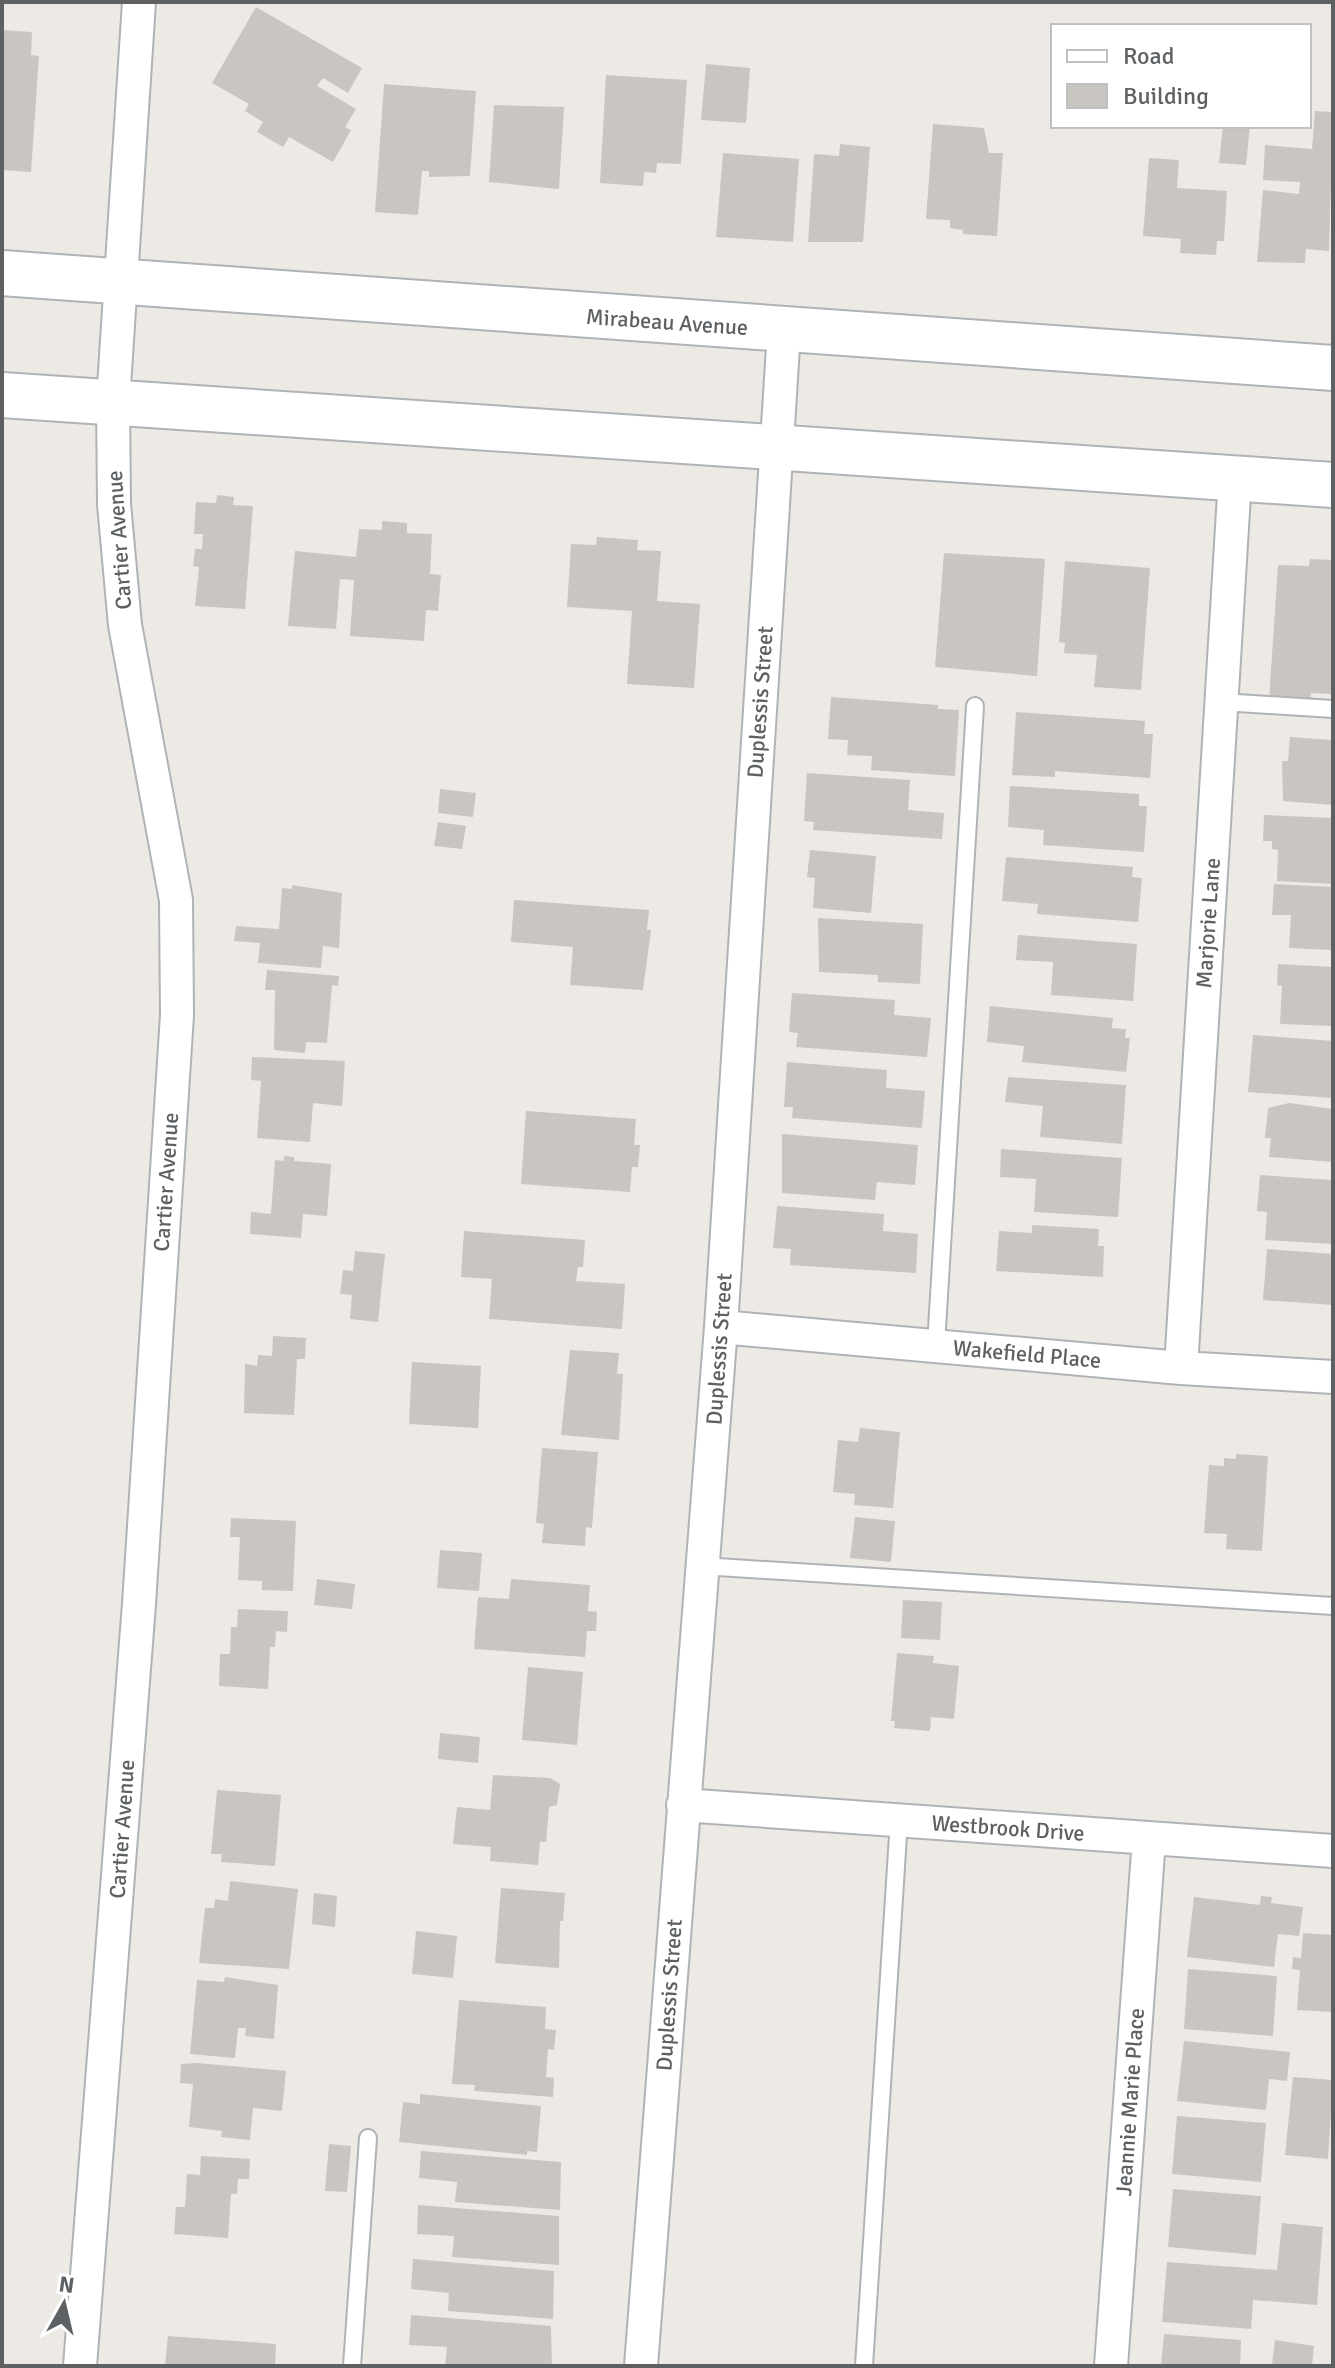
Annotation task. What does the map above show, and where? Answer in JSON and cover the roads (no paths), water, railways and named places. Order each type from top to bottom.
[{"type":"street","name":"Cartier Avenue","points":[[80,2366],[139,1604],[177,1015],[176,900],[125,625],[114,504],[113,402],[139,2]]},
{"type":"street","name":"Mirabeau Avenue","points":[[2,273],[1333,368]]},
{"type":"street","name":"Duplessis Street","points":[[641,2366],[721,1327],[784,331]]},
{"type":"street","points":[[2,395],[1333,485]]},
{"type":"street","name":"Marjorie Lane","points":[[1181,1368],[1235,478]]},
{"type":"street","name":"Wakefield Place","points":[[721,1327],[1181,1368],[1333,1377]]},
{"type":"street","name":"Westbrook Drive","points":[[683,1805],[1333,1851]]},
{"type":"street","name":"Jeannie Marie Place","points":[[1111,2366],[1149,1838]]},
{"type":"lane","points":[[1222,702],[1333,709]]},
{"type":"lane","points":[[936,1345],[975,706]]},
{"type":"lane","points":[[702,1566],[1333,1606]]},
{"type":"lane","points":[[864,2366],[899,1820]]},
{"type":"lane","points":[[352,2366],[368,2138]]}]
